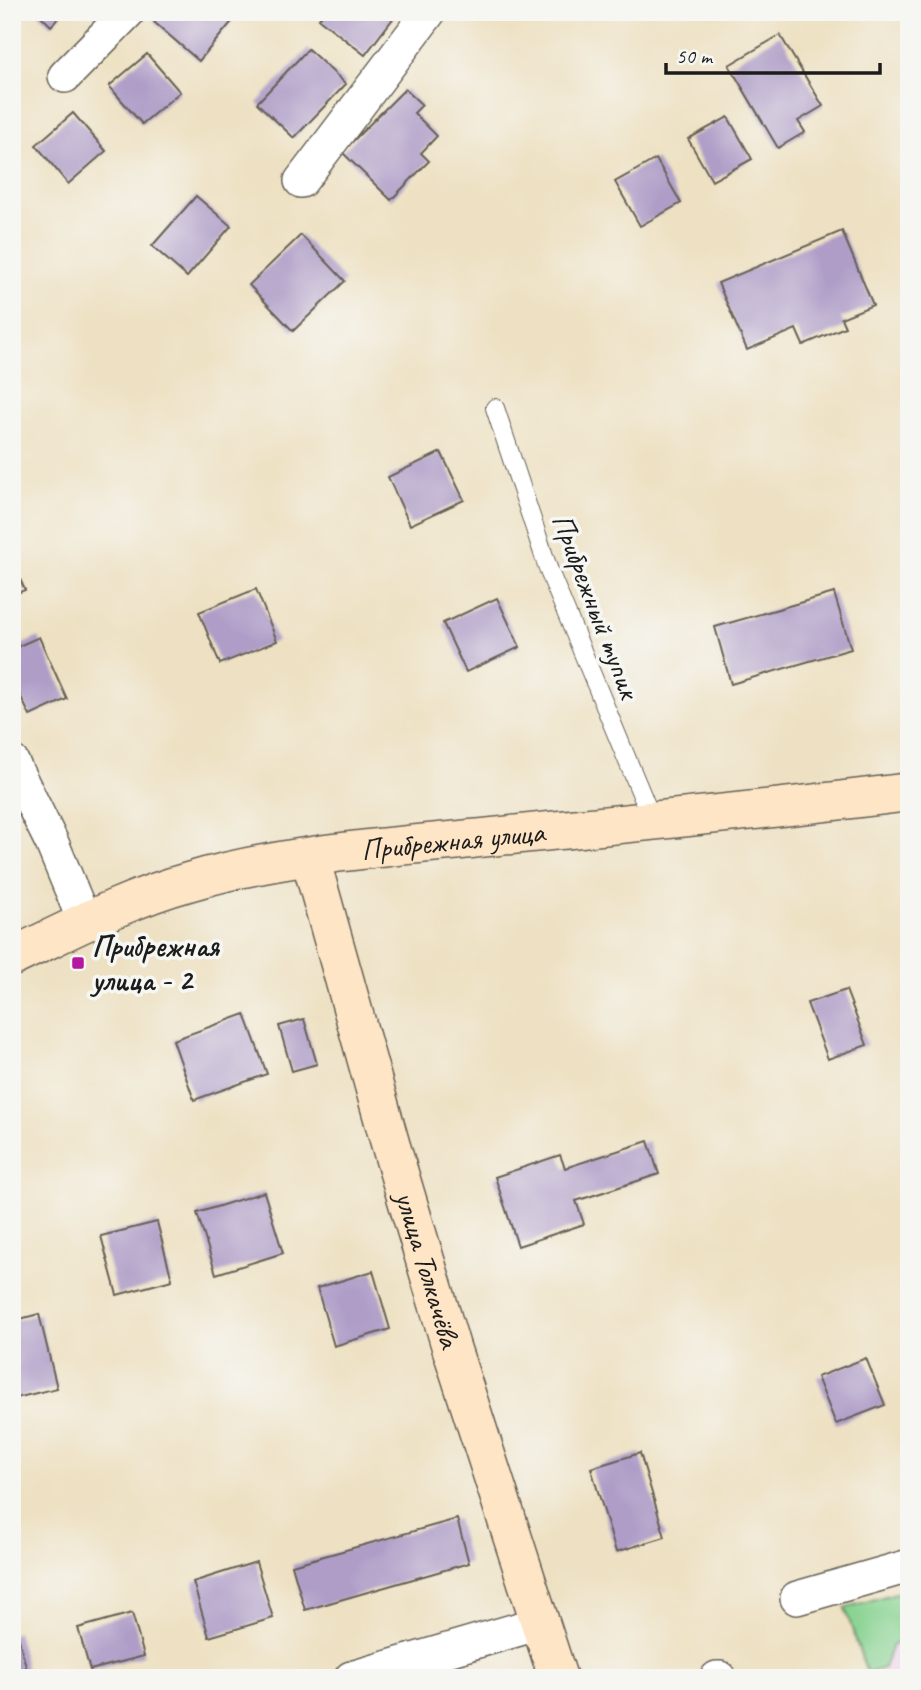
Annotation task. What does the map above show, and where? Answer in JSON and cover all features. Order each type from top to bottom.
[{"type":"street","points":[[65,76],[128,12]]},
{"type":"street","points":[[302,181],[429,12]]},
{"type":"street","points":[[12,762],[52,842],[85,923]]},
{"type":"street","name":"Прибрежная улица","points":[[12,957],[85,923],[185,882],[254,865],[909,792]]},
{"type":"street","name":"улица Толкачёва","points":[[310,857],[390,1143],[451,1347],[558,1678]]},
{"type":"street","points":[[797,1598],[909,1566]]},
{"type":"street","points":[[351,1678],[540,1623]]},
{"type":"lane","name":"Прибрежный тупик","points":[[495,408],[549,571],[653,822]]},
{"type":"shaded area","points":[[909,1640],[909,1678],[881,1678],[892,1645]]},
{"type":"green space","points":[[909,1589],[909,1640],[892,1645],[884,1668],[867,1673],[845,1608]]},
{"type":"building","points":[[37,12],[64,12],[51,26]]},
{"type":"building","points":[[162,12],[240,12],[199,61],[154,22]]},
{"type":"building","points":[[324,12],[398,12],[365,55],[319,19]]},
{"type":"building","points":[[780,35],[823,106],[798,121],[805,132],[778,148],[729,65]]},
{"type":"building","points":[[308,49],[346,84],[294,138],[257,103]]},
{"type":"building","points":[[147,54],[180,92],[142,124],[109,86]]},
{"type":"building","points":[[405,89],[422,105],[414,113],[437,136],[421,153],[429,161],[391,200],[342,152]]},
{"type":"building","points":[[73,113],[106,151],[68,184],[36,145]]},
{"type":"building","points":[[728,117],[752,159],[712,181],[688,139]]},
{"type":"building","points":[[656,159],[681,203],[640,226],[615,182]]},
{"type":"building","points":[[196,196],[231,226],[187,277],[152,246]]},
{"type":"building","points":[[842,231],[873,305],[841,318],[845,327],[803,345],[796,329],[747,350],[718,283]]},
{"type":"building","points":[[301,235],[345,281],[293,331],[249,285]]},
{"type":"building","points":[[441,452],[464,500],[410,525],[388,477]]},
{"type":"building","points":[[12,562],[25,590],[12,595]]},
{"type":"building","points":[[256,589],[277,641],[220,664],[199,612]]},
{"type":"building","points":[[834,593],[851,649],[731,684],[715,627]]},
{"type":"building","points":[[497,598],[520,647],[466,672],[443,623]]},
{"type":"building","points":[[39,637],[67,699],[30,716],[12,678],[12,649]]},
{"type":"building","points":[[846,990],[867,1045],[828,1059],[807,1003]]},
{"type":"building","points":[[245,1014],[267,1074],[194,1100],[173,1040]]},
{"type":"building","points":[[304,1019],[317,1064],[292,1071],[279,1026]]},
{"type":"building","points":[[648,1141],[659,1174],[576,1201],[584,1224],[518,1246],[495,1177],[560,1155],[565,1168]]},
{"type":"building","points":[[264,1192],[283,1253],[216,1274],[197,1213]]},
{"type":"building","points":[[157,1222],[172,1280],[117,1295],[101,1236]]},
{"type":"building","points":[[373,1271],[390,1329],[334,1346],[317,1288]]},
{"type":"building","points":[[39,1314],[57,1388],[12,1399],[12,1321]]},
{"type":"building","points":[[866,1358],[885,1405],[836,1424],[817,1377]]},
{"type":"building","points":[[640,1453],[665,1537],[616,1552],[591,1468]]},
{"type":"building","points":[[457,1519],[469,1563],[305,1610],[292,1565]]},
{"type":"building","points":[[256,1562],[273,1618],[209,1637],[193,1582]]},
{"type":"building","points":[[132,1613],[144,1656],[90,1670],[78,1628]]},
{"type":"building","points":[[17,1632],[29,1678],[12,1678],[12,1634]]},
{"type":"place","name":"Прибрежная улица - 2","points":[[78,963]]}]
